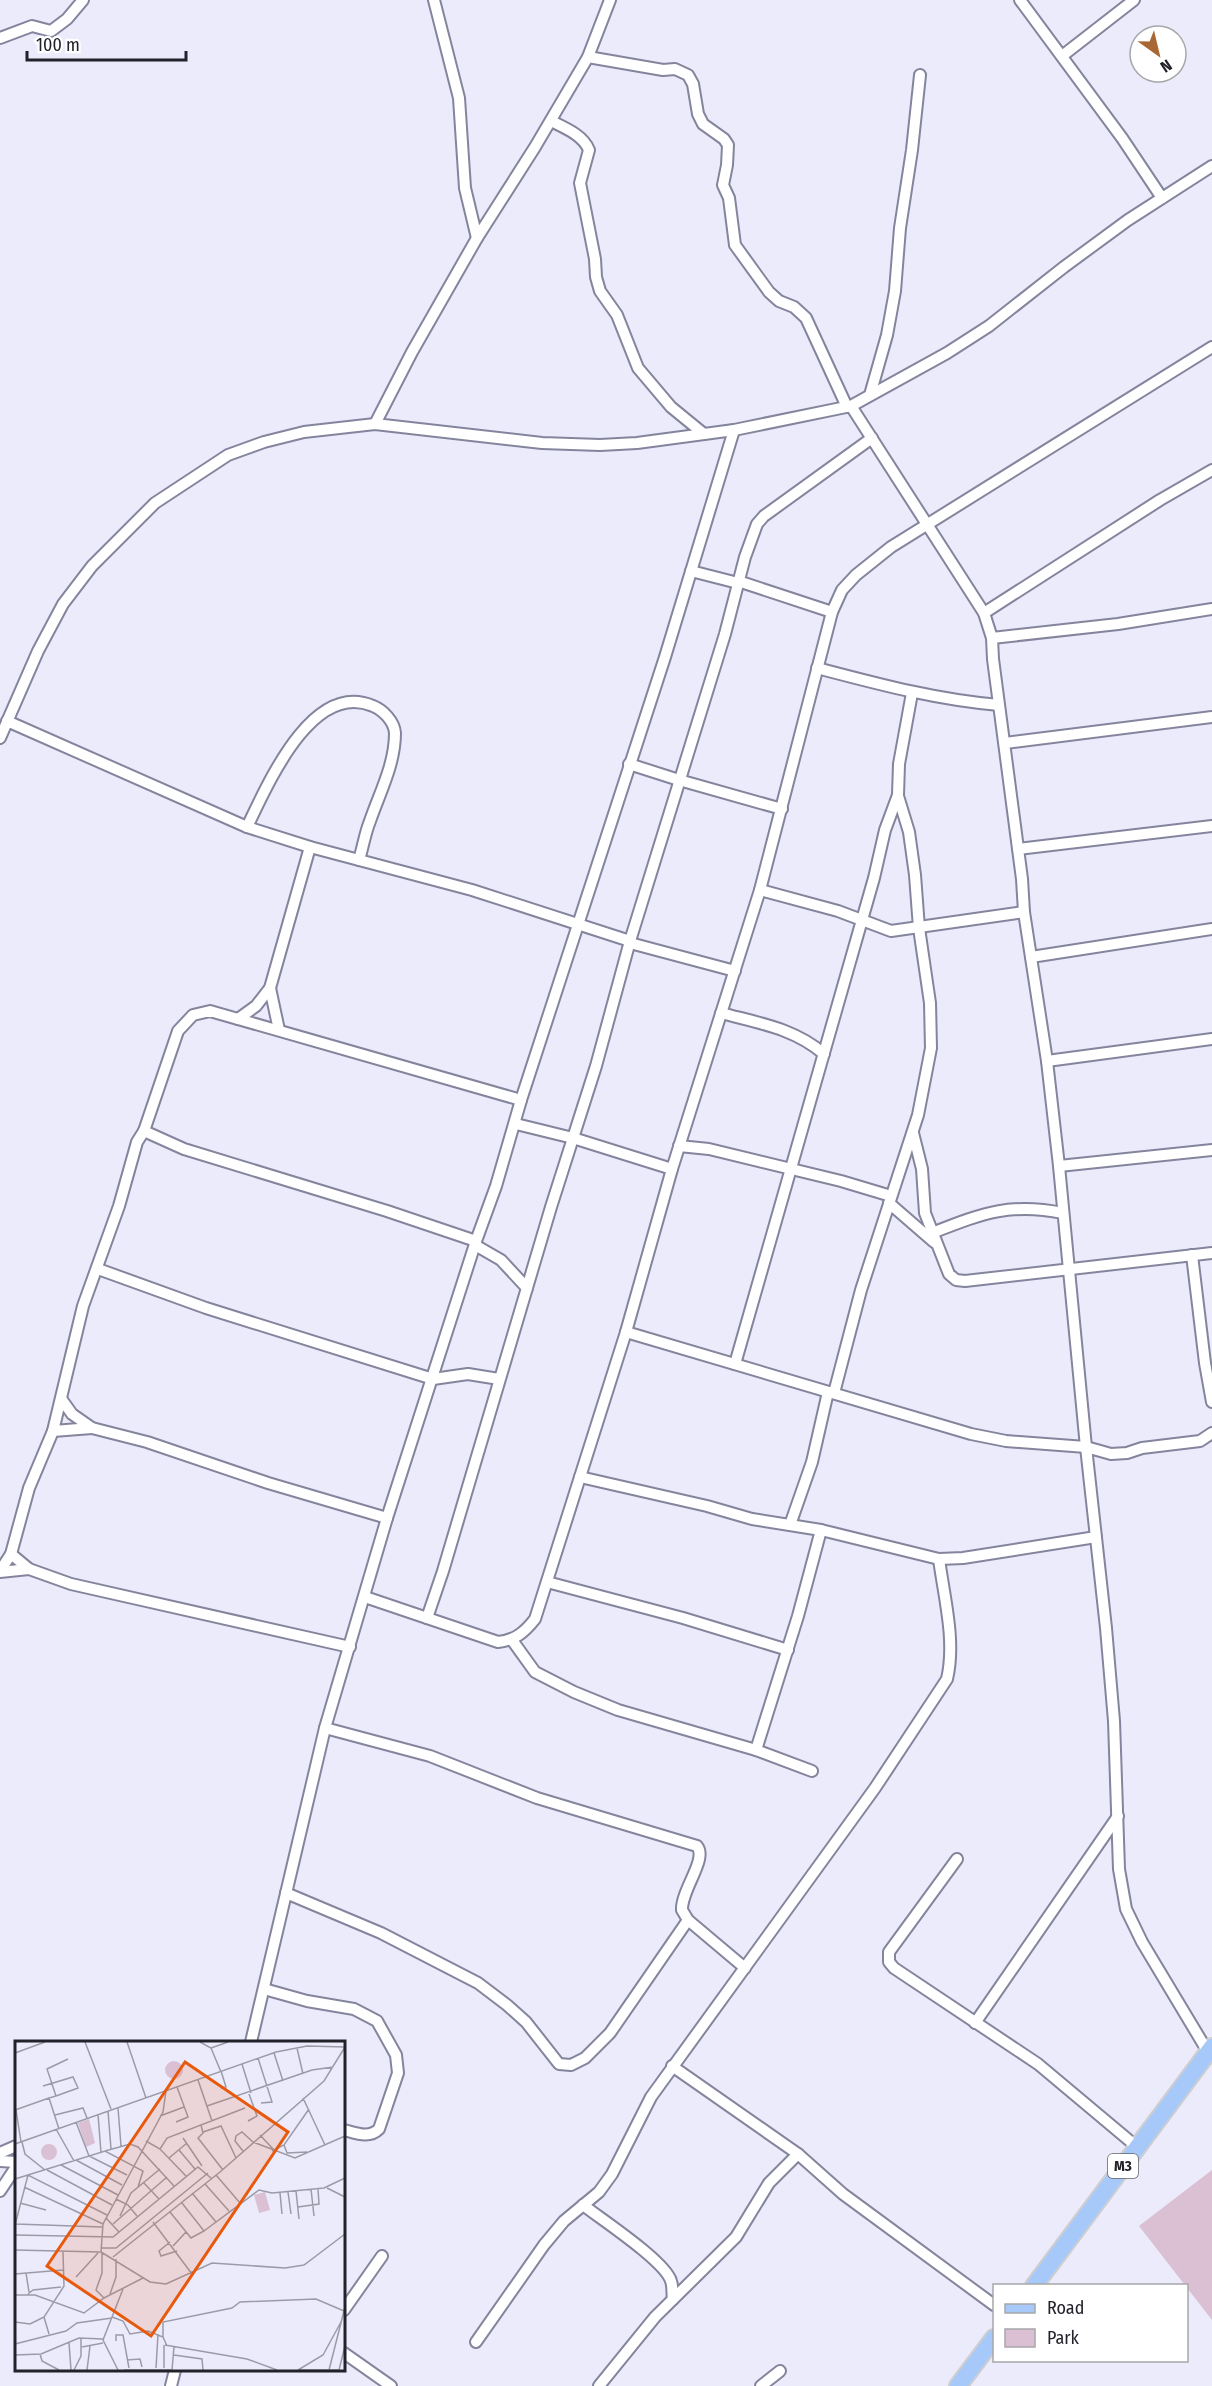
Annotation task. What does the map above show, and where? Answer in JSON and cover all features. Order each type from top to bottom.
[{"type":"main road","name":"M3","points":[[1035,2284],[1210,2049]]},
{"type":"main road","points":[[958,2386],[993,2339]]},
{"type":"street","points":[[0,38],[32,26],[51,31],[67,19],[83,0]]},
{"type":"street","points":[[434,0],[459,98],[465,188],[477,238]]},
{"type":"street","points":[[375,424],[412,352],[477,238],[551,121],[588,57],[610,0]]},
{"type":"street","points":[[1020,0],[1122,138],[1162,198]]},
{"type":"street","points":[[1062,56],[1134,0]]},
{"type":"street","points":[[588,57],[663,70],[675,69],[688,75],[693,84],[698,114],[703,124],[724,139],[728,145],[723,185],[729,198],[735,245],[769,292],[779,301],[794,307],[806,318],[849,406],[984,613],[992,638],[1024,912],[1047,1061],[1070,1270],[1110,1674],[1119,1869],[1126,1909],[1142,1942],[1210,2049]]},
{"type":"street","points":[[870,394],[887,335],[895,291],[900,228],[920,75]]},
{"type":"street","points":[[551,121],[572,132],[587,145],[589,150],[580,183],[600,291],[617,315],[638,368],[670,406],[704,434]]},
{"type":"street","points":[[0,738],[23,681],[63,604],[92,566],[155,503],[228,455],[264,442],[304,432],[375,424],[554,444],[600,445],[734,430],[849,406],[947,353],[989,326],[1064,267],[1212,166]]},
{"type":"street","points":[[365,1597],[498,1642],[512,1640],[526,1631],[535,1619],[626,1332],[672,1169],[760,890],[831,612],[842,590],[856,574],[891,548],[1212,347]]},
{"type":"street","points":[[251,2041],[325,1728],[387,1518],[516,1124],[521,1100],[691,572],[734,430]]},
{"type":"street","points":[[427,1618],[613,1009],[630,942],[757,524],[764,516],[872,438]]},
{"type":"street","points":[[984,613],[1160,500],[1212,470]]},
{"type":"street","points":[[691,572],[738,582],[831,612]]},
{"type":"street","points":[[992,638],[1118,624],[1212,609]]},
{"type":"street","points":[[817,668],[956,702],[999,705]]},
{"type":"street","points":[[735,1364],[874,878],[885,830],[897,795],[899,764],[912,693]]},
{"type":"street","points":[[247,827],[266,788],[296,739],[325,709],[344,701],[357,701],[375,707],[387,716],[395,730],[394,750],[388,775],[369,823],[359,860]]},
{"type":"street","points":[[1005,743],[1212,717]]},
{"type":"street","points":[[7,721],[247,827],[310,847],[472,890],[630,942],[735,971]]},
{"type":"street","points":[[629,764],[782,809]]},
{"type":"street","points":[[790,1525],[812,1462],[861,1290],[913,1132],[927,1076],[932,1026],[909,832],[897,795]]},
{"type":"street","points":[[1018,849],[1212,826]]},
{"type":"street","points":[[238,1019],[256,1006],[270,988],[310,847]]},
{"type":"street","points":[[760,890],[861,919],[891,931],[1024,912]]},
{"type":"street","points":[[1030,957],[1212,929]]},
{"type":"street","points":[[270,988],[279,1030]]},
{"type":"street","points":[[0,1572],[11,1554],[29,1488],[53,1431],[62,1401],[71,1348],[83,1306],[98,1269],[126,1184],[137,1142],[144,1131],[174,1040],[182,1025],[193,1015],[210,1011],[521,1100]]},
{"type":"street","points":[[721,1013],[804,1037],[824,1054]]},
{"type":"street","points":[[1047,1061],[1212,1039]]},
{"type":"street","points":[[516,1124],[573,1138],[672,1169]]},
{"type":"street","points":[[144,1131],[184,1149],[387,1210],[476,1243],[501,1260],[527,1288]]},
{"type":"street","points":[[913,1132],[922,1169],[925,1213],[949,1274],[956,1280],[1070,1270],[1212,1253]]},
{"type":"street","points":[[679,1146],[710,1149],[890,1199],[937,1245]]},
{"type":"street","points":[[1059,1166],[1212,1150]]},
{"type":"street","points":[[932,1233],[973,1217],[1004,1209],[1029,1208],[1063,1213]]},
{"type":"street","points":[[1192,1255],[1212,1402]]},
{"type":"street","points":[[98,1269],[206,1308],[433,1379],[468,1374],[499,1379]]},
{"type":"street","points":[[626,1332],[971,1434],[1006,1441],[1086,1447],[1111,1454],[1200,1441],[1212,1433]]},
{"type":"street","points":[[62,1401],[72,1414],[92,1428]]},
{"type":"street","points":[[53,1431],[92,1428],[147,1442],[268,1484],[387,1518]]},
{"type":"street","points":[[580,1477],[707,1506],[752,1519],[822,1530],[939,1559],[963,1558],[1096,1537]]},
{"type":"street","points":[[756,1750],[788,1650],[822,1530]]},
{"type":"street","points":[[11,1554],[29,1569],[71,1584],[350,1647]]},
{"type":"street","points":[[476,2342],[544,2245],[564,2222],[599,2192],[612,2174],[651,2097],[875,1788],[946,1679],[950,1666],[950,1644],[939,1559]]},
{"type":"street","points":[[0,1572],[29,1569]]},
{"type":"street","points":[[547,1582],[683,1618],[788,1650]]},
{"type":"street","points":[[512,1640],[535,1672],[574,1692],[618,1710],[756,1750],[812,1772]]},
{"type":"street","points":[[325,1728],[429,1756],[537,1798],[688,1841],[697,1846],[701,1857],[681,1903],[682,1910],[688,1920],[745,1968]]},
{"type":"street","points":[[975,2023],[1118,1816]]},
{"type":"street","points":[[957,1859],[889,1952],[889,1962],[894,1968],[1038,2064],[1137,2147]]},
{"type":"street","points":[[286,1893],[381,1933],[478,1983],[526,2022],[559,2064],[571,2065],[585,2058],[610,2033],[688,1920]]},
{"type":"street","points":[[264,1989],[307,2001],[354,2009],[377,2021],[387,2035],[396,2055],[398,2073],[379,2129],[374,2134],[367,2135],[345,2130]]},
{"type":"street","points":[[672,2066],[798,2154],[843,2194],[993,2305]]},
{"type":"street","points":[[0,2153],[15,2146]]},
{"type":"street","points":[[599,2386],[637,2337],[736,2237],[770,2183],[798,2154]]},
{"type":"street","points":[[0,2161],[15,2164]]},
{"type":"street","points":[[0,2191],[15,2166]]},
{"type":"street","points":[[583,2205],[632,2241],[664,2271],[671,2279],[673,2300]]},
{"type":"street","points":[[345,2309],[382,2256]]},
{"type":"street","points":[[345,2354],[391,2386]]},
{"type":"street","points":[[171,2386],[175,2371]]},
{"type":"street","points":[[761,2386],[780,2371]]},
{"type":"green space","points":[[1212,2170],[1212,2320],[1188,2289],[1188,2284],[1184,2284],[1139,2226]]}]
